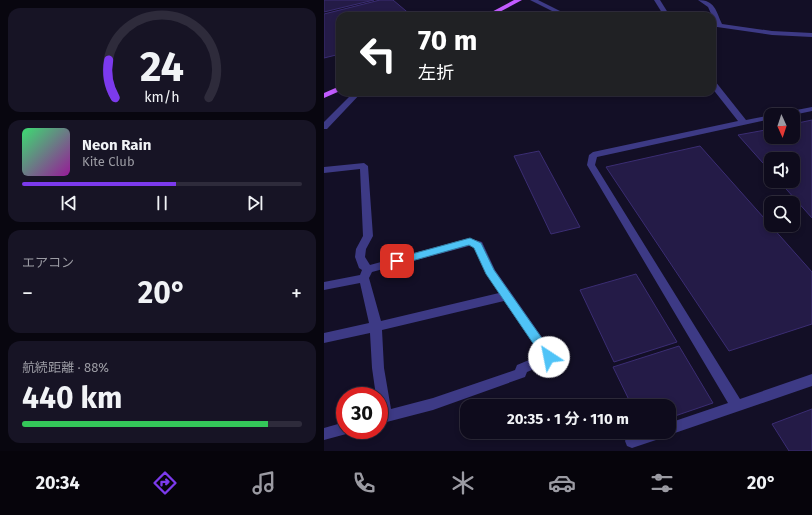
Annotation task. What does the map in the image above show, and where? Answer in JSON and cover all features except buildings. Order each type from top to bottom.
[{"type":"main road","points":[[496,12],[519,0]]},
{"type":"main road","points":[[324,96],[336,90]]},
{"type":"street","points":[[533,0],[558,12]]},
{"type":"street","points":[[657,0],[664,12]]},
{"type":"street","points":[[701,0],[711,6],[713,12]]},
{"type":"street","points":[[716,18],[719,26],[772,34],[812,35]]},
{"type":"street","points":[[716,88],[744,122]]},
{"type":"street","points":[[324,127],[354,96]]},
{"type":"street","points":[[800,111],[812,109]]},
{"type":"street","points":[[737,406],[591,165],[593,155],[764,118]]},
{"type":"street","points":[[324,170],[364,166],[368,236],[361,249],[360,257],[366,274],[376,326],[380,387]]},
{"type":"street","points":[[324,286],[470,242],[478,245],[490,272],[549,357],[521,369],[521,373],[433,404],[388,415]]},
{"type":"street","points":[[324,338],[506,296]]},
{"type":"street","points":[[676,427],[812,380]]},
{"type":"street","points":[[324,434],[336,431]]},
{"type":"street","points":[[632,442],[640,439]]},
{"type":"route","points":[[397,261],[470,242],[478,245],[490,272],[549,357]]}]
